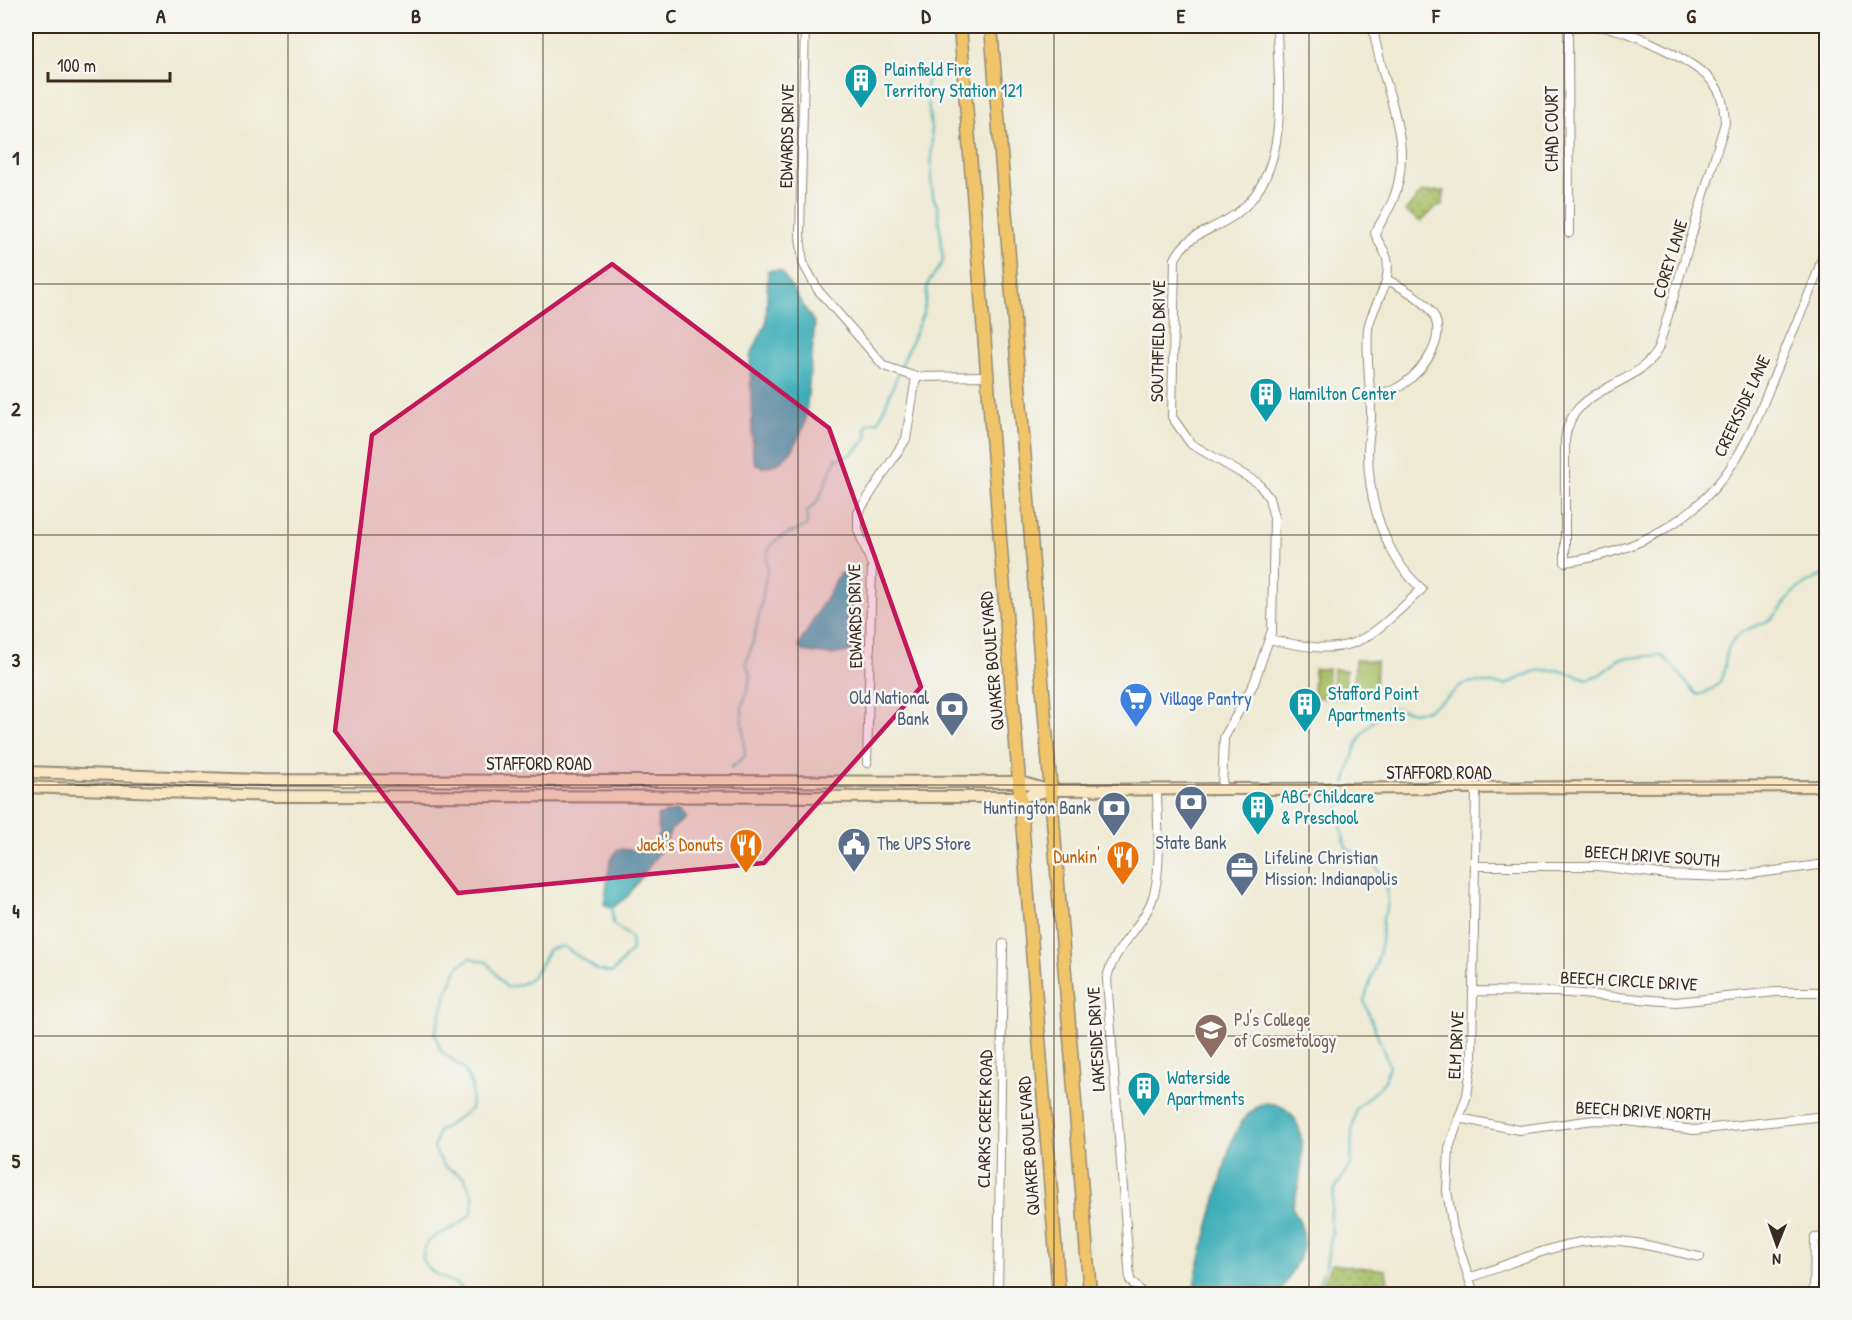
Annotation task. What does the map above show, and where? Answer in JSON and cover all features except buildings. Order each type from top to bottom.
[{"type":"main road","name":"QUAKER BOULEVARD","points":[[960,26],[1059,1294]]},
{"type":"main road","points":[[991,26],[1090,1294]]},
{"type":"main road","name":"STAFFORD ROAD","points":[[26,772],[320,781],[1020,782],[1051,790]]},
{"type":"main road","name":"STAFFORD ROAD","points":[[26,787],[282,796],[1021,797],[1051,790],[1476,790],[1827,786]]},
{"type":"street","name":"EDWARDS DRIVE","points":[[805,26],[800,235],[803,263],[818,290],[884,366],[912,377],[988,376]]},
{"type":"street","name":"SOUTHFIELD DRIVE","points":[[1222,789],[1224,738],[1254,683],[1269,639],[1273,619],[1272,507],[1264,490],[1252,477],[1201,452],[1177,428],[1171,407],[1175,259],[1185,242],[1234,216],[1254,199],[1268,178],[1275,152],[1277,26]]},
{"type":"street","points":[[1269,639],[1306,648],[1341,648],[1375,632],[1422,589],[1396,561],[1374,499],[1369,458],[1372,424],[1368,328],[1370,316],[1388,280],[1386,255],[1375,233],[1393,201],[1397,187],[1401,142],[1397,115],[1377,53],[1373,26]]},
{"type":"street","name":"CHAD COURT","points":[[1568,26],[1569,233]]},
{"type":"street","name":"COREY LANE","points":[[1565,562],[1566,440],[1569,421],[1580,405],[1640,370],[1652,359],[1658,349],[1725,123],[1719,91],[1708,77],[1691,63],[1608,27],[1568,26]]},
{"type":"street","name":"CREEKSIDE LANE","points":[[1565,562],[1619,552],[1651,537],[1685,515],[1722,479],[1747,440],[1827,242]]},
{"type":"street","points":[[1370,393],[1391,391],[1408,381],[1435,345],[1437,333],[1435,317],[1422,302],[1388,280]]},
{"type":"street","name":"EDWARDS DRIVE","points":[[867,763],[872,565],[858,530],[858,513],[906,439],[912,377]]},
{"type":"street","name":"LAKESIDE DRIVE","points":[[1143,1294],[1130,1280],[1107,979],[1111,964],[1153,899],[1156,880],[1157,789]]},
{"type":"street","name":"ELM DRIVE","points":[[1474,1294],[1453,1229],[1447,1191],[1449,1148],[1470,1082],[1474,991],[1476,790]]},
{"type":"street","name":"BEECH DRIVE SOUTH","points":[[1476,866],[1598,866],[1668,875],[1729,877],[1827,864]]},
{"type":"street","name":"CLARKS CREEK ROAD","points":[[998,1294],[1003,944]]},
{"type":"street","name":"BEECH CIRCLE DRIVE","points":[[1474,991],[1557,992],[1676,1002],[1776,992],[1817,992]]},
{"type":"street","name":"BEECH DRIVE NORTH","points":[[1459,1118],[1518,1130],[1594,1120],[1694,1130],[1827,1116]]},
{"type":"street","points":[[1814,1294],[1815,1238],[1827,1237]]},
{"type":"street","points":[[1469,1278],[1567,1245],[1591,1241],[1627,1243],[1700,1257]]},
{"type":"highlighted area","points":[[612,264],[829,428],[921,687],[764,863],[458,893],[335,731],[372,435]]},
{"type":"green space","points":[[1444,191],[1443,204],[1436,207],[1421,222],[1405,211],[1422,192]]},
{"type":"green space","points":[[1355,660],[1376,661],[1375,694],[1354,693]]},
{"type":"green space","points":[[1314,669],[1328,669],[1327,698],[1313,697]]},
{"type":"green space","points":[[1333,669],[1346,670],[1345,699],[1331,698]]},
{"type":"green space","points":[[1331,1264],[1386,1270],[1390,1294],[1318,1294]]},
{"type":"water","points":[[768,270],[781,271],[815,324],[805,423],[793,449],[779,463],[764,467],[756,465],[753,456],[750,357],[766,323]]},
{"type":"water","points":[[840,573],[852,575],[855,578],[853,651],[830,655],[802,651],[799,645]]},
{"type":"water","points":[[677,810],[685,818],[671,830],[665,844],[628,896],[612,908],[604,904],[610,861],[618,849],[647,851],[659,834],[657,816]]},
{"type":"water","points":[[1265,1103],[1281,1106],[1292,1115],[1299,1128],[1302,1160],[1292,1207],[1303,1233],[1301,1252],[1280,1294],[1193,1294],[1196,1274],[1231,1143],[1244,1119]]},
{"type":"waterway","points":[[900,369],[924,311],[928,283],[943,262],[938,208],[933,196],[931,180],[932,137],[926,84],[939,65]]},
{"type":"waterway","points":[[731,768],[745,756],[742,708],[751,676],[746,663],[758,618],[769,549],[778,539],[807,525],[807,511],[818,501],[836,458],[849,455],[868,436],[865,428],[870,423],[879,421],[898,374]]},
{"type":"waterway","points":[[1345,784],[1358,741],[1378,717],[1389,708],[1416,712],[1427,710],[1448,697],[1461,685],[1473,682],[1505,685],[1535,671],[1558,670],[1588,679],[1603,673],[1619,659],[1661,655],[1698,695],[1710,690],[1722,678],[1726,656],[1733,640],[1745,630],[1773,618],[1794,591],[1826,573]]},
{"type":"waterway","points":[[1309,1294],[1319,1282],[1326,1265],[1332,1233],[1330,1220],[1334,1191],[1351,1163],[1352,1132],[1356,1109],[1385,1081],[1389,1065],[1364,1001],[1380,951],[1383,918],[1388,904],[1387,889],[1377,868],[1346,848],[1338,813],[1342,793]]},
{"type":"waterway","points":[[468,1294],[432,1271],[423,1260],[425,1247],[431,1239],[456,1227],[472,1213],[473,1195],[464,1177],[444,1166],[434,1149],[438,1132],[471,1109],[472,1086],[464,1069],[441,1051],[435,1034],[448,989],[458,967],[470,958],[487,962],[506,987],[515,986],[533,976],[549,949],[563,946],[598,970],[612,973],[632,950],[631,937],[613,924],[612,908]]},
{"type":"place","name":"Plainfield Fire Territory Station 121","points":[[861,109]]},
{"type":"place","name":"Hamilton Center","points":[[1266,423]]},
{"type":"place","name":"Village Pantry","points":[[1136,728]]},
{"type":"place","name":"Stafford Point Apartments","points":[[1305,733]]},
{"type":"place","name":"Old National Bank","points":[[952,737]]},
{"type":"place","name":"State Bank","points":[[1191,831]]},
{"type":"place","name":"ABC Childcare & Preschool","points":[[1258,836]]},
{"type":"place","name":"Huntington Bank","points":[[1114,837]]},
{"type":"place","name":"The UPS Store","points":[[854,873]]},
{"type":"place","name":"Jack's Donuts","points":[[746,874]]},
{"type":"place","name":"Dunkin'","points":[[1123,886]]},
{"type":"place","name":"Lifeline Christian Mission: Indianapolis","points":[[1242,897]]},
{"type":"place","name":"PJ's College of Cosmetology","points":[[1211,1059]]},
{"type":"place","name":"Waterside Apartments","points":[[1144,1117]]}]
